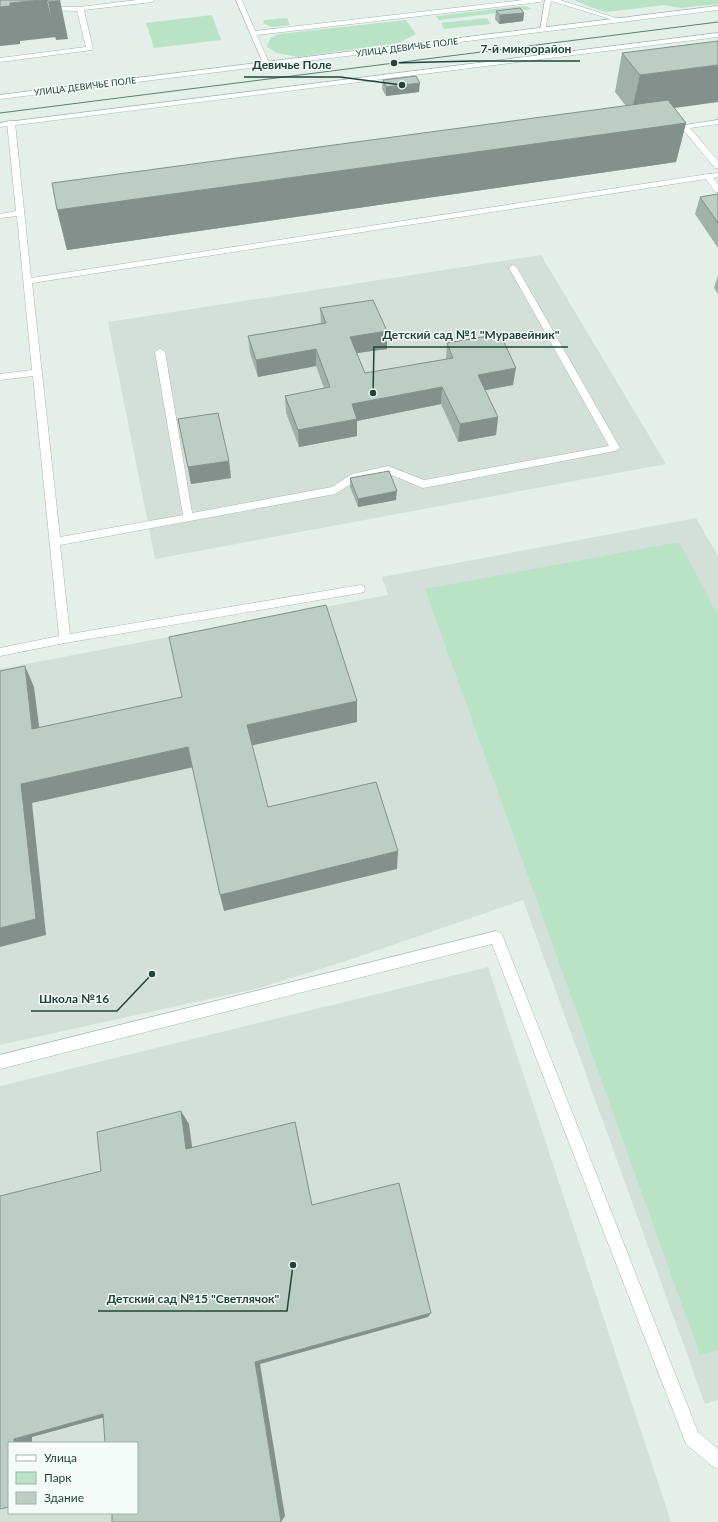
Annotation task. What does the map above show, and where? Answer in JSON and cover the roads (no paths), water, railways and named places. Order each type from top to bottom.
[{"type":"main road","points":[[42,9],[80,9],[152,0]]},
{"type":"main road","points":[[239,0],[266,63]]},
{"type":"main road","points":[[253,34],[540,0]]},
{"type":"main road","points":[[542,30],[548,0]]},
{"type":"main road","points":[[553,0],[619,20]]},
{"type":"main road","name":"УЛИЦА ДЕВИЧЬЕ ПОЛЕ","points":[[0,97],[718,8]]},
{"type":"main road","points":[[0,60],[90,49],[80,9]]},
{"type":"main road","points":[[0,125],[718,35]]},
{"type":"main road","points":[[718,122],[685,127],[718,166]]},
{"type":"main road","points":[[11,123],[29,281],[65,640]]},
{"type":"main road","points":[[29,281],[718,175]]},
{"type":"main road","points":[[708,176],[718,190]]},
{"type":"main road","points":[[0,216],[21,213]]},
{"type":"main road","points":[[55,542],[335,490],[356,476],[388,470],[423,484],[615,448],[512,268]]},
{"type":"main road","points":[[160,352],[188,517]]},
{"type":"main road","points":[[0,377],[38,372]]},
{"type":"main road","points":[[0,652],[360,589]]},
{"type":"main road","points":[[0,1062],[496,937],[692,1438],[718,1460]]},
{"type":"tram line","points":[[0,113],[718,22]]},
{"type":"place","name":"7-й микрорайон","points":[[394,63]]},
{"type":"place","name":"Девичье Поле","points":[[402,85]]},
{"type":"place","name":"Детский сад №1 \"Муравейник\"","points":[[373,393]]},
{"type":"place","name":"Школа №16","points":[[152,974]]},
{"type":"place","name":"Детский сад №15 \"Светлячок\"","points":[[293,1265]]}]
